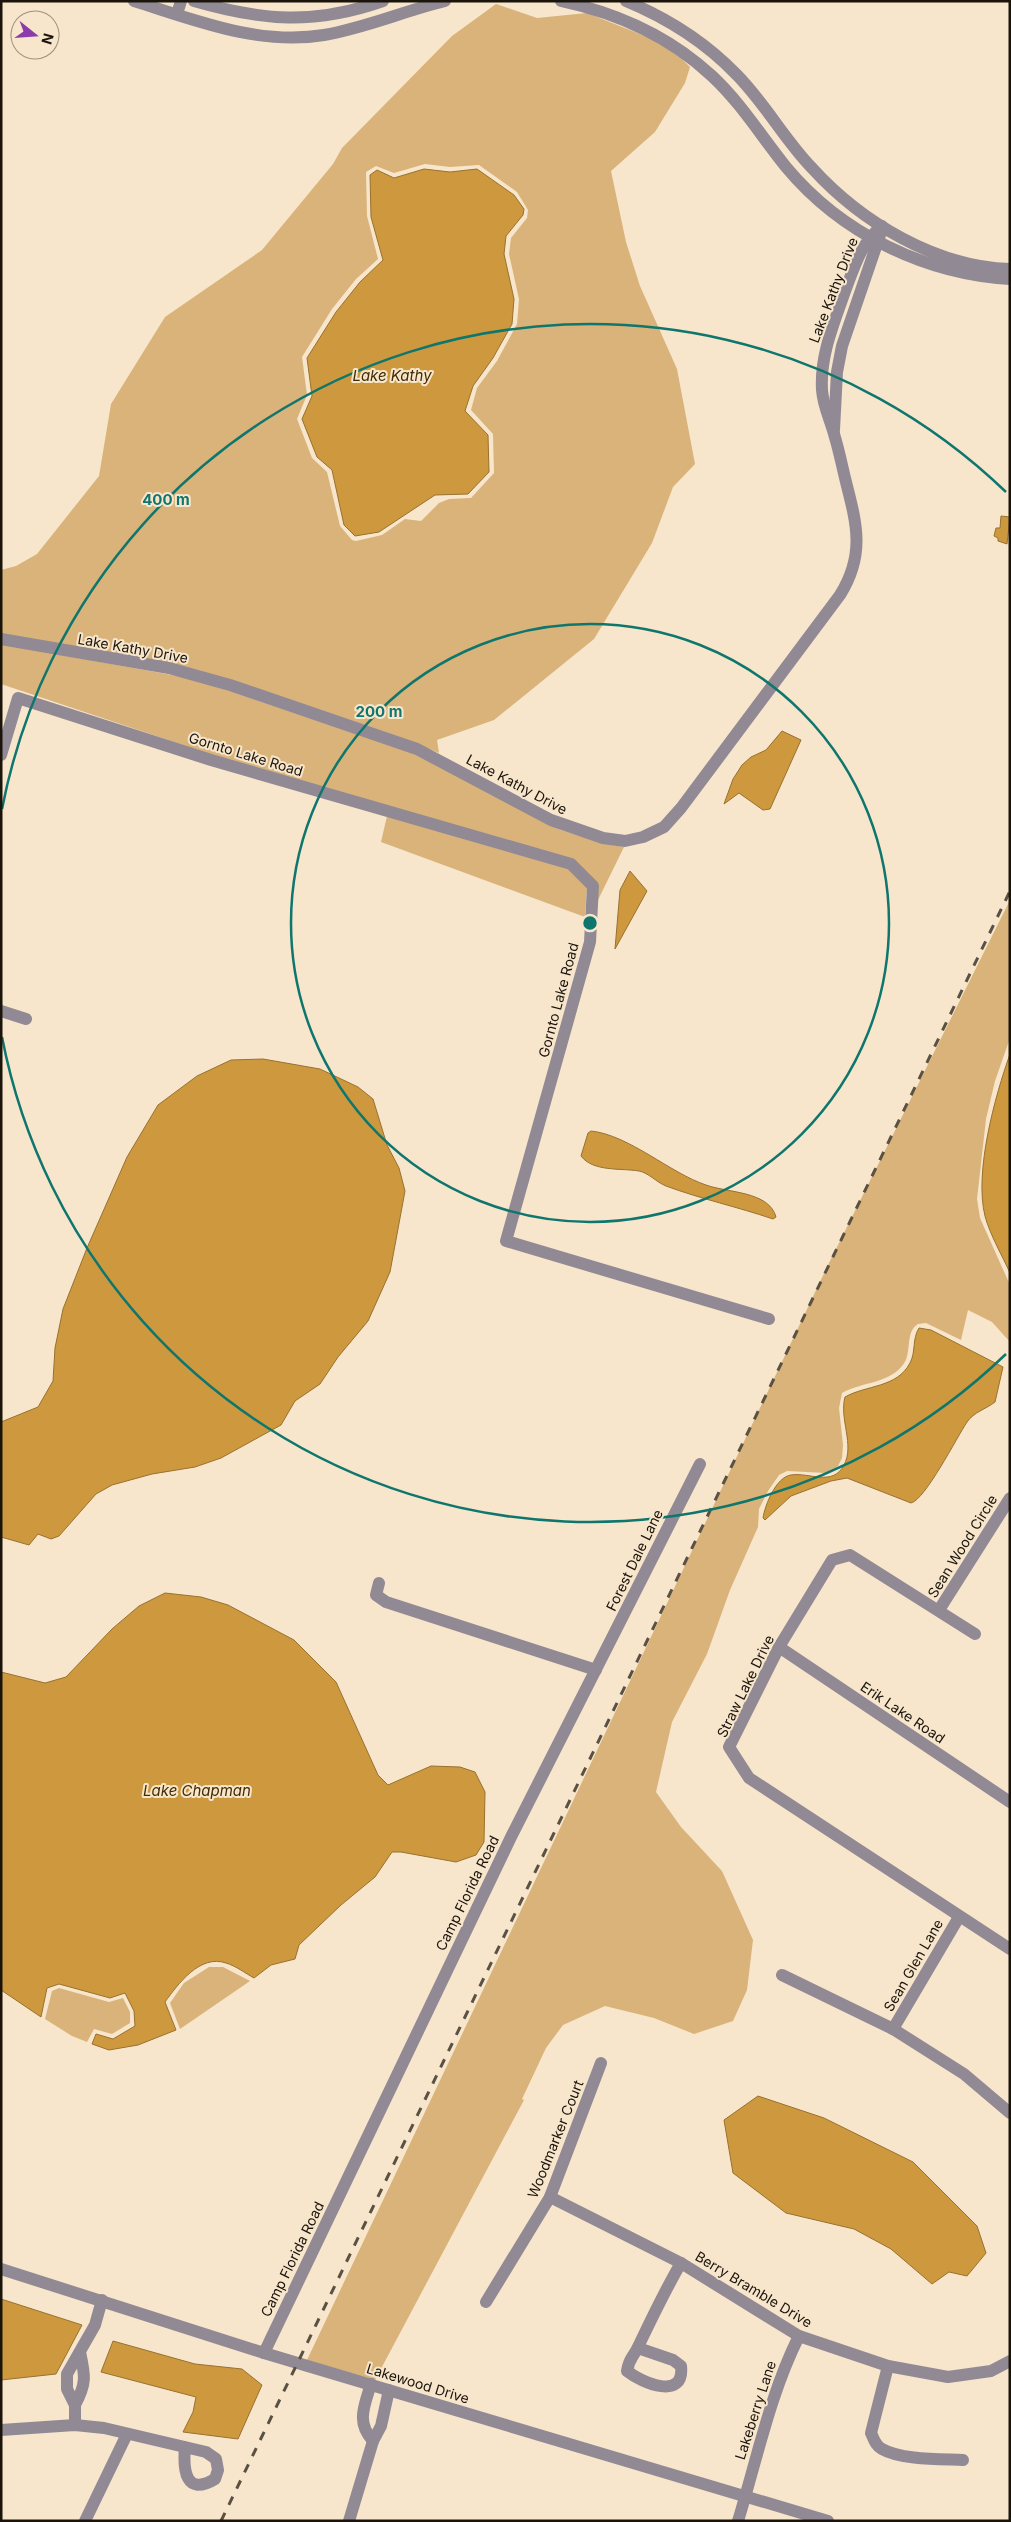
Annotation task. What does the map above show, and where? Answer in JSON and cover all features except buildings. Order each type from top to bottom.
[{"type":"street","points":[[134,1],[232,31],[279,36],[322,35],[356,28],[444,1]]},
{"type":"street","points":[[177,14],[181,1]]},
{"type":"street","points":[[194,1],[237,14],[283,18],[322,17],[355,11],[383,1]]},
{"type":"street","points":[[561,1],[598,11],[639,27],[666,41],[694,61],[736,100],[780,159],[811,193],[842,219],[874,239],[946,268],[1010,279]]},
{"type":"street","points":[[626,1],[676,26],[723,62],[758,99],[812,169],[838,193],[882,226],[949,258],[978,266],[1010,269]]},
{"type":"street","points":[[322,17],[322,35]]},
{"type":"street","name":"Lake Kathy Drive","points":[[1,639],[170,668],[230,685],[418,749],[563,826],[610,840],[633,840],[654,833],[672,819],[848,583],[855,561],[858,533],[834,432],[826,416],[822,391],[824,354],[860,253],[874,239],[882,226]]},
{"type":"street","name":"Gornto Lake Road","points":[[1,755],[18,698],[212,760],[572,864],[593,886],[590,942],[506,1241],[769,1320]]},
{"type":"street","points":[[1,1011],[26,1019]]},
{"type":"street","name":"Forest Dale Lane","points":[[596,1670],[700,1464]]},
{"type":"street","name":"Sean Wood Circle","points":[[939,1610],[1010,1498]]},
{"type":"street","name":"Straw Lake Drive","points":[[975,1634],[850,1555],[832,1560],[779,1648],[729,1747],[748,1778],[1010,1948]]},
{"type":"street","points":[[379,1583],[376,1595],[386,1602],[596,1670]]},
{"type":"street","name":"Erik Lake Road","points":[[779,1648],[1010,1802]]},
{"type":"street","name":"Camp Florida Road","points":[[264,2353],[510,1837],[596,1670]]},
{"type":"street","name":"Sean Glen Lane","points":[[893,2029],[959,1916]]},
{"type":"street","points":[[782,1975],[893,2029],[964,2074],[1010,2113]]},
{"type":"street","name":"Woodmarker Court","points":[[486,2302],[550,2197],[602,2063]]},
{"type":"street","name":"Berry Bramble Drive","points":[[550,2197],[681,2263],[799,2336],[888,2366],[948,2377],[991,2371],[1010,2361]]},
{"type":"street","points":[[638,2348],[657,2304],[681,2263]]},
{"type":"street","name":"Lakewood Drive","points":[[1,2269],[264,2353],[828,2521]]},
{"type":"street","points":[[75,2425],[75,2405],[67,2389],[67,2374],[95,2325],[102,2300]]},
{"type":"street","name":"Lakeberry Lane","points":[[738,2521],[746,2496],[750,2474],[785,2363],[799,2336]]},
{"type":"street","points":[[75,2405],[83,2391],[86,2376],[80,2352]]},
{"type":"street","points":[[888,2366],[871,2433],[876,2443],[882,2449],[919,2459],[963,2460]]},
{"type":"street","points":[[371,2384],[362,2416],[364,2431],[373,2441]]},
{"type":"street","points":[[350,2521],[373,2441],[381,2426],[389,2390]]},
{"type":"street","points":[[1,2430],[75,2425],[185,2447]]},
{"type":"street","points":[[84,2521],[127,2434]]},
{"type":"shaded area","points":[[496,4],[537,18],[587,13],[650,38],[680,57],[690,67],[685,83],[655,132],[611,171],[626,242],[640,286],[677,369],[695,464],[673,487],[652,543],[594,639],[494,720],[437,740],[439,753],[397,736],[232,680],[1,634],[1,570],[16,566],[37,554],[99,476],[111,404],[165,317],[262,250],[333,164],[342,148],[452,36]],"holes":[[[425,164],[450,167],[479,165],[517,192],[528,210],[527,218],[511,238],[509,254],[519,299],[517,324],[497,361],[477,388],[471,410],[493,434],[494,473],[471,498],[449,499],[439,503],[421,521],[405,519],[382,535],[356,541],[352,540],[340,526],[327,472],[312,458],[297,419],[307,395],[302,357],[332,309],[356,279],[378,259],[367,216],[366,172],[376,166],[394,173]]]},
{"type":"shaded area","points":[[1,644],[194,679],[415,754],[561,830],[602,843],[624,847],[598,900],[575,861],[213,755],[1,684]]},
{"type":"shaded area","points":[[387,816],[568,869],[587,887],[585,917],[381,842]]},
{"type":"shaded area","points":[[1010,900],[1010,1038],[995,1081],[986,1119],[977,1199],[980,1218],[1010,1285],[1010,1342],[992,1322],[968,1310],[961,1340],[926,1323],[918,1324],[911,1332],[905,1361],[896,1372],[881,1380],[849,1389],[842,1393],[839,1408],[843,1445],[842,1458],[838,1466],[826,1473],[787,1471],[779,1475],[768,1491],[759,1509],[758,1527],[730,1590],[707,1654],[672,1722],[656,1792],[681,1827],[722,1871],[753,1940],[747,1990],[733,2021],[694,2034],[654,2018],[605,2006],[563,2025],[546,2048],[522,2099],[524,2100],[375,2380],[307,2360],[828,1265]]},
{"type":"shaded area","points":[[209,1967],[223,1967],[250,1981],[180,2029],[170,2003],[184,1983]]},
{"type":"shaded area","points":[[59,1988],[109,2002],[123,1998],[130,2012],[130,2023],[112,2034],[94,2029],[87,2042],[72,2036],[45,2019],[52,1991]]},
{"type":"water","name":"Lake Kathy","points":[[424,169],[450,172],[477,169],[514,195],[524,209],[523,215],[506,236],[504,254],[514,299],[512,324],[493,358],[473,386],[465,411],[488,435],[489,472],[468,494],[435,495],[379,532],[355,536],[344,525],[332,470],[317,457],[302,419],[312,396],[307,358],[336,312],[360,282],[383,260],[371,217],[370,175],[377,170],[394,178]]},
{"type":"water","points":[[1001,516],[1010,517],[1007,544],[998,541],[998,538],[994,536],[996,528],[1000,528]]},
{"type":"water","points":[[782,731],[801,740],[770,809],[763,810],[739,793],[724,804],[733,779],[742,765],[751,757],[766,750]]},
{"type":"water","points":[[630,871],[647,891],[615,949],[620,890]]},
{"type":"water","points":[[1010,1054],[1010,1273],[987,1223],[982,1198],[982,1178],[988,1134],[998,1091]]},
{"type":"water","points":[[263,1059],[320,1069],[358,1087],[373,1099],[387,1145],[399,1168],[405,1191],[390,1272],[368,1321],[338,1357],[320,1384],[295,1401],[281,1425],[221,1458],[195,1467],[152,1474],[112,1485],[96,1494],[59,1536],[51,1539],[38,1534],[29,1545],[1,1537],[1,1422],[38,1407],[53,1381],[55,1348],[63,1309],[87,1248],[127,1157],[158,1105],[197,1076],[231,1060]]},
{"type":"water","points":[[591,1131],[620,1139],[678,1172],[706,1185],[757,1198],[772,1208],[776,1217],[773,1219],[679,1191],[639,1171],[593,1165],[581,1156],[588,1133]]},
{"type":"water","points":[[919,1328],[931,1330],[1003,1367],[995,1402],[977,1413],[967,1422],[924,1491],[911,1503],[847,1478],[831,1481],[791,1496],[765,1520],[763,1518],[766,1506],[772,1492],[786,1477],[798,1475],[827,1477],[839,1472],[844,1465],[848,1449],[844,1414],[845,1397],[889,1382],[904,1371],[912,1359],[915,1337]]},
{"type":"water","name":"Lake Chapman","points":[[165,1593],[201,1597],[228,1605],[294,1640],[336,1682],[378,1775],[388,1785],[431,1766],[460,1767],[475,1772],[485,1792],[484,1842],[476,1855],[456,1862],[392,1852],[375,1877],[341,1905],[299,1945],[295,1959],[271,1965],[254,1978],[226,1963],[216,1961],[207,1963],[183,1979],[165,2002],[176,2030],[138,2045],[109,2050],[92,2044],[96,2034],[113,2039],[135,2026],[134,2011],[125,1993],[110,1998],[59,1984],[47,1988],[41,2017],[1,1990],[1,1672],[45,1683],[66,1677],[112,1629],[139,1606]]},
{"type":"water","points":[[758,2096],[824,2118],[913,2162],[977,2226],[986,2253],[967,2276],[949,2272],[932,2284],[891,2249],[854,2229],[786,2213],[733,2173],[724,2120]]},
{"type":"water","points":[[1,2299],[82,2325],[56,2374],[1,2380]]},
{"type":"water","points":[[113,2341],[195,2364],[242,2369],[262,2385],[238,2439],[183,2432],[193,2412],[196,2397],[101,2372]]},
{"type":"railway","points":[[221,2521],[1010,891]]}]
